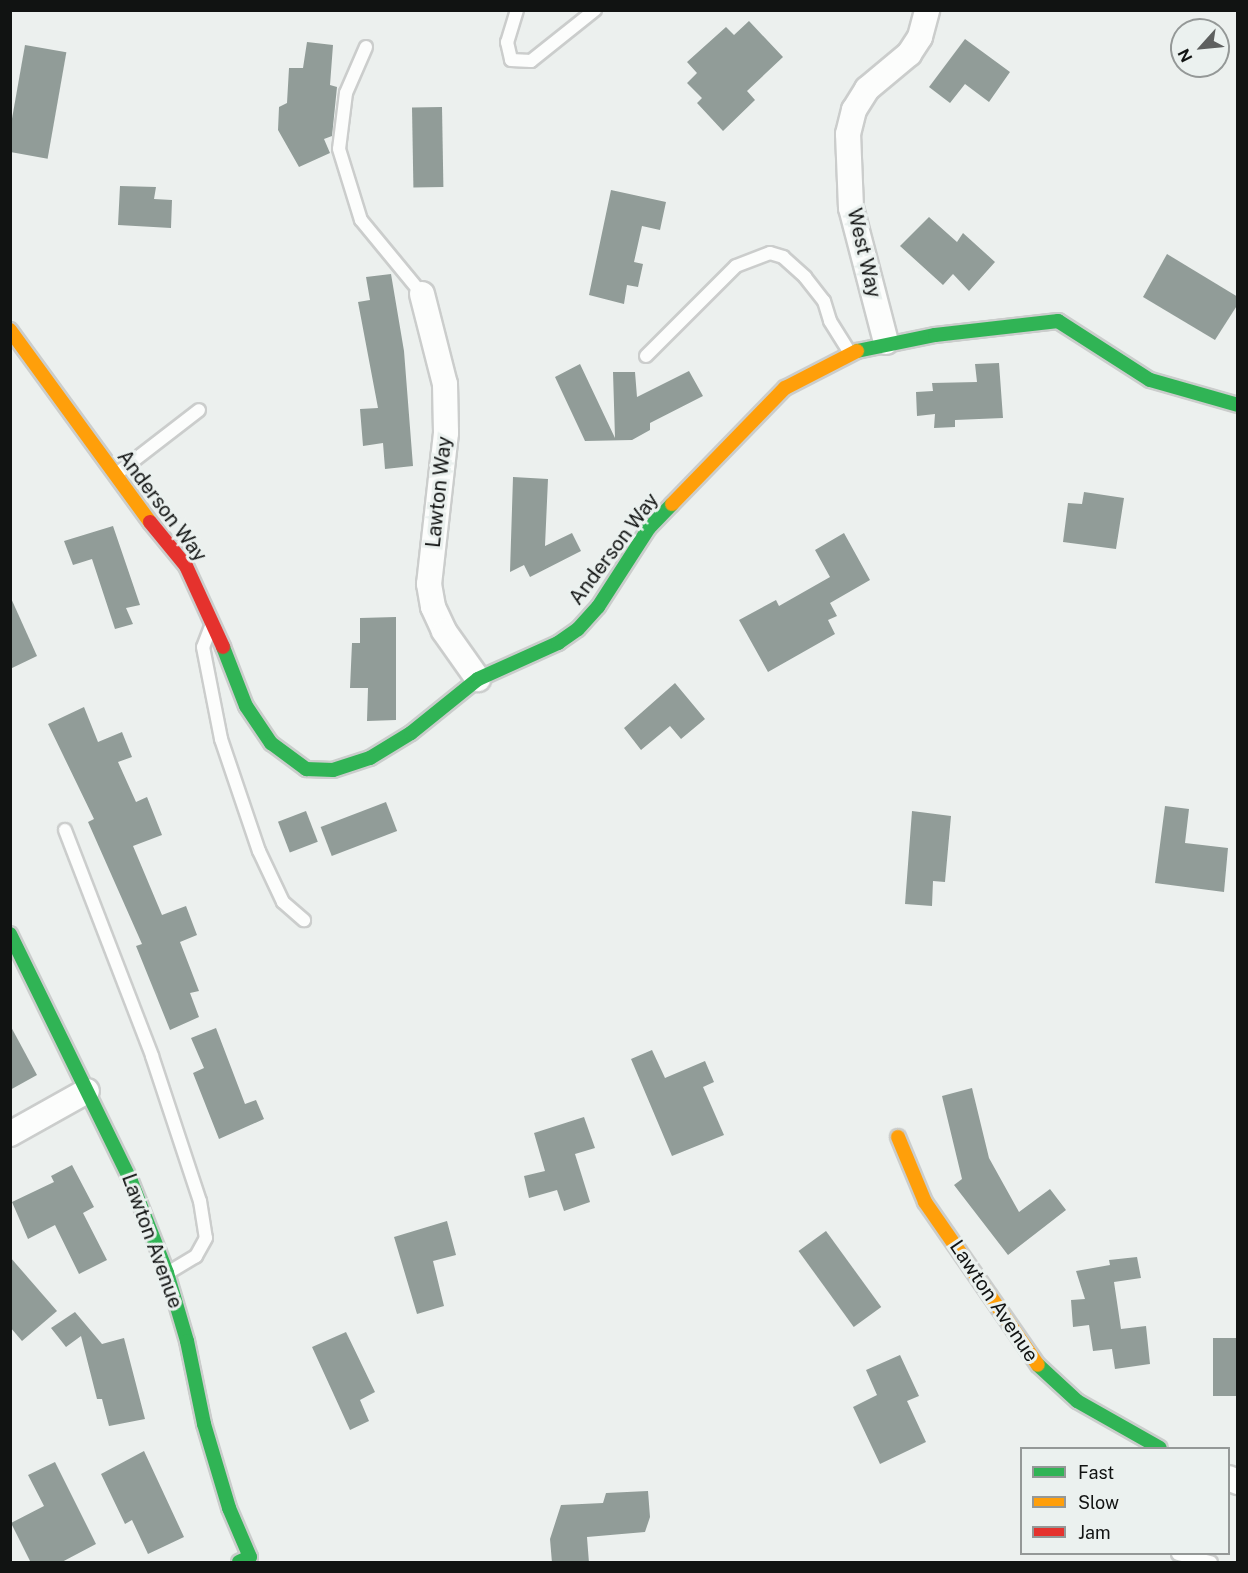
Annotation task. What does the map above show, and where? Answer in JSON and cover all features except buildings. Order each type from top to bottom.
[{"type":"street","name":"West Way","points":[[886,342],[851,208],[848,134],[854,110],[867,89],[909,54],[920,37],[927,10]]},
{"type":"street","name":"Lawton Way","points":[[422,294],[445,384],[446,433],[429,584],[433,607],[444,631],[478,679]]},
{"type":"street","name":"Anderson Way","points":[[10,330],[114,476],[186,566],[213,620],[246,706],[271,743],[306,770],[333,770],[370,758],[411,734],[478,679],[558,643],[578,629],[598,608],[649,528],[730,441],[785,388],[850,352],[886,342],[1058,321],[1150,380],[1238,405]]},
{"type":"street","name":"Lawton Avenue","points":[[10,934],[131,1181],[167,1273],[187,1341],[204,1424],[247,1561]]},
{"type":"street","points":[[10,1134],[87,1091]]},
{"type":"street","name":"Lawton Avenue","points":[[898,1137],[925,1202],[979,1276],[1022,1347],[1051,1380],[1077,1401],[1157,1447]]},
{"type":"lane","points":[[517,10],[507,42],[511,60],[531,61],[595,10]]},
{"type":"lane","points":[[366,47],[346,93],[339,149],[360,220],[422,294]]},
{"type":"lane","points":[[646,356],[736,266],[770,254],[783,257],[812,285],[824,300],[830,321],[850,352]]},
{"type":"lane","points":[[114,476],[199,410]]},
{"type":"lane","points":[[213,620],[203,647],[221,739],[259,851],[283,902],[304,920]]},
{"type":"lane","points":[[65,830],[152,1056],[200,1201],[206,1238],[196,1256],[167,1273]]},
{"type":"lane","points":[[1182,1555],[1211,1563]]},
{"type":"traffic: fast","points":[[857,351],[935,335],[1058,321],[1150,380],[1238,405]]},
{"type":"traffic: fast","points":[[223,647],[246,706],[271,743],[306,769],[333,770],[370,758],[411,733],[478,679],[558,643],[578,629],[598,607],[649,528],[672,504]]},
{"type":"traffic: fast","points":[[10,934],[131,1181],[167,1273],[187,1341],[204,1424],[229,1508],[250,1557],[239,1562]]},
{"type":"traffic: fast","points":[[1038,1365],[1077,1401],[1158,1447]]},
{"type":"traffic: slow","points":[[10,330],[150,522]]},
{"type":"traffic: slow","points":[[672,504],[785,388],[857,351]]},
{"type":"traffic: slow","points":[[898,1137],[925,1202],[1038,1365]]},
{"type":"traffic: jam","points":[[150,522],[186,566],[223,647]]}]
